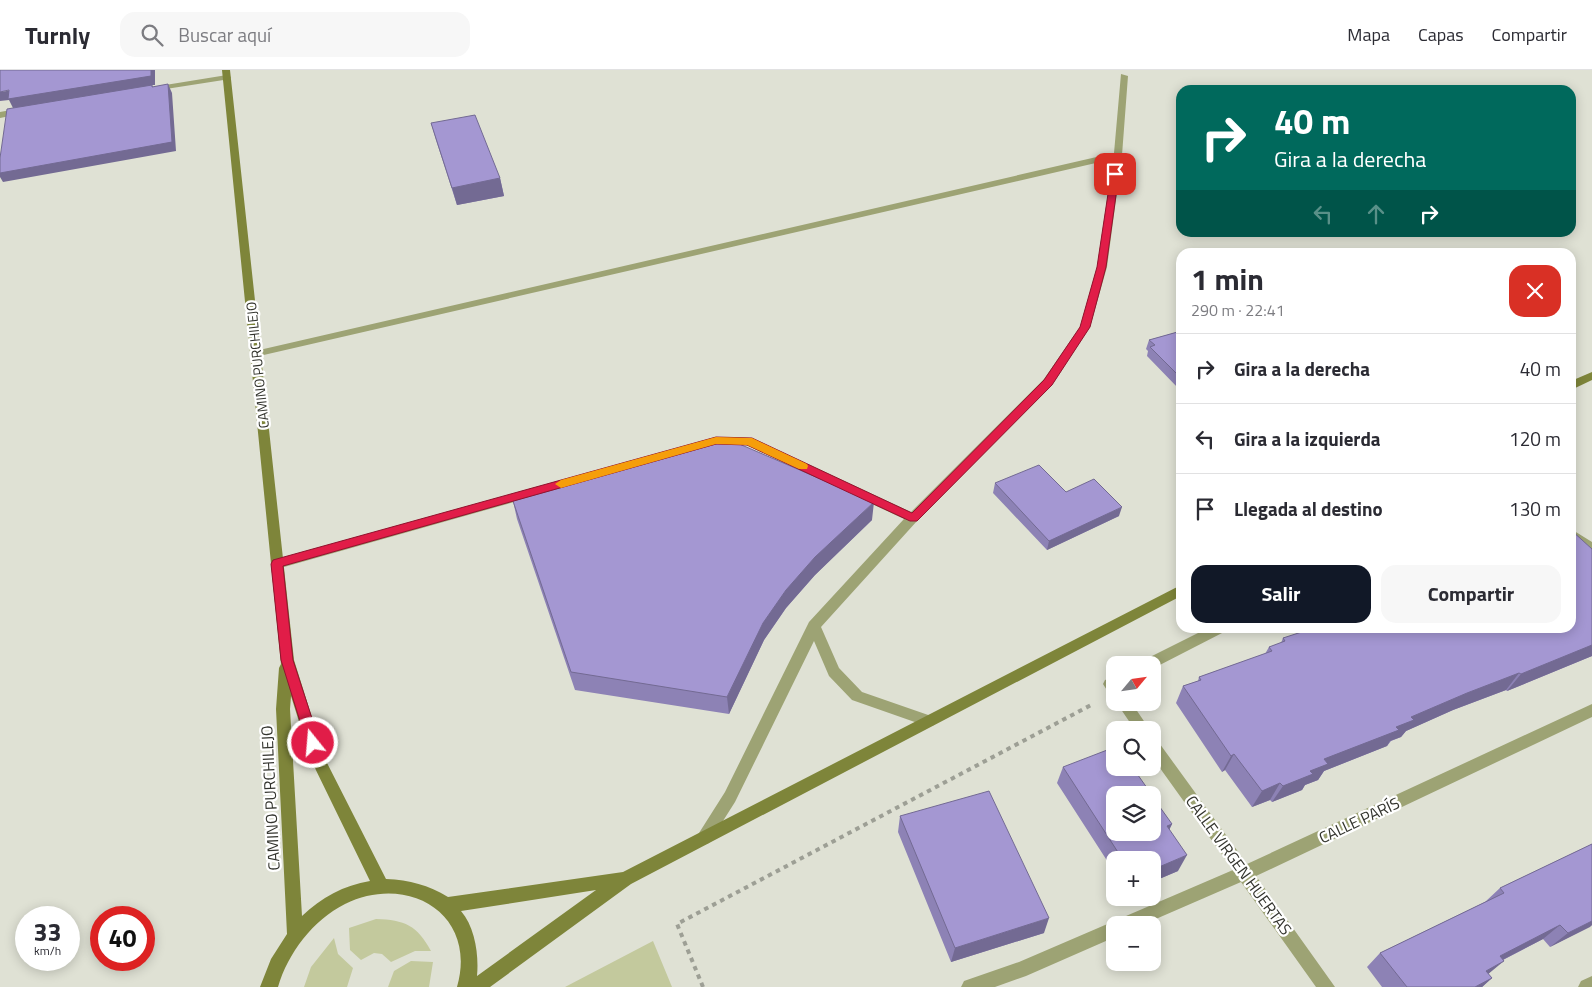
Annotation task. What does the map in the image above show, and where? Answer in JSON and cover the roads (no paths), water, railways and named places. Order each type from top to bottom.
[{"type":"street","points":[[143,91],[227,73]]},
{"type":"street","name":"CAMINO PURCHILEJO","points":[[227,73],[287,660],[283,709],[296,934]]},
{"type":"street","points":[[704,838],[730,797],[814,626],[914,518],[1048,382],[1085,327],[1102,267],[1118,155],[1124,76]]},
{"type":"street","points":[[0,115],[29,110]]},
{"type":"street","points":[[256,354],[1118,155]]},
{"type":"street","points":[[1576,384],[1592,376]]},
{"type":"street","points":[[277,564],[716,441],[748,441],[914,518]]},
{"type":"street","points":[[1576,537],[1592,548]]},
{"type":"street","points":[[476,987],[625,879],[1176,593]]},
{"type":"street","points":[[814,626],[834,672],[857,696],[929,721]]},
{"type":"street","points":[[1161,658],[1209,633]]},
{"type":"street","name":"CAMINO PURCHILEJO","points":[[287,660],[318,760],[381,886]]},
{"type":"street","name":"CALLE PARÍS","points":[[1144,916],[1245,873],[1592,710]]},
{"type":"street","name":"CALLE VIRGEN HUERTAS","points":[[1161,756],[1326,987]]},
{"type":"street","points":[[447,905],[625,879]]},
{"type":"street","points":[[268,986],[276,964],[296,934],[323,909],[351,894],[381,886],[408,886],[432,895],[447,905],[464,929],[470,960],[466,987]]},
{"type":"street","points":[[970,987],[1020,970],[1106,933]]},
{"type":"street","points":[[1587,987],[1592,984]]}]
